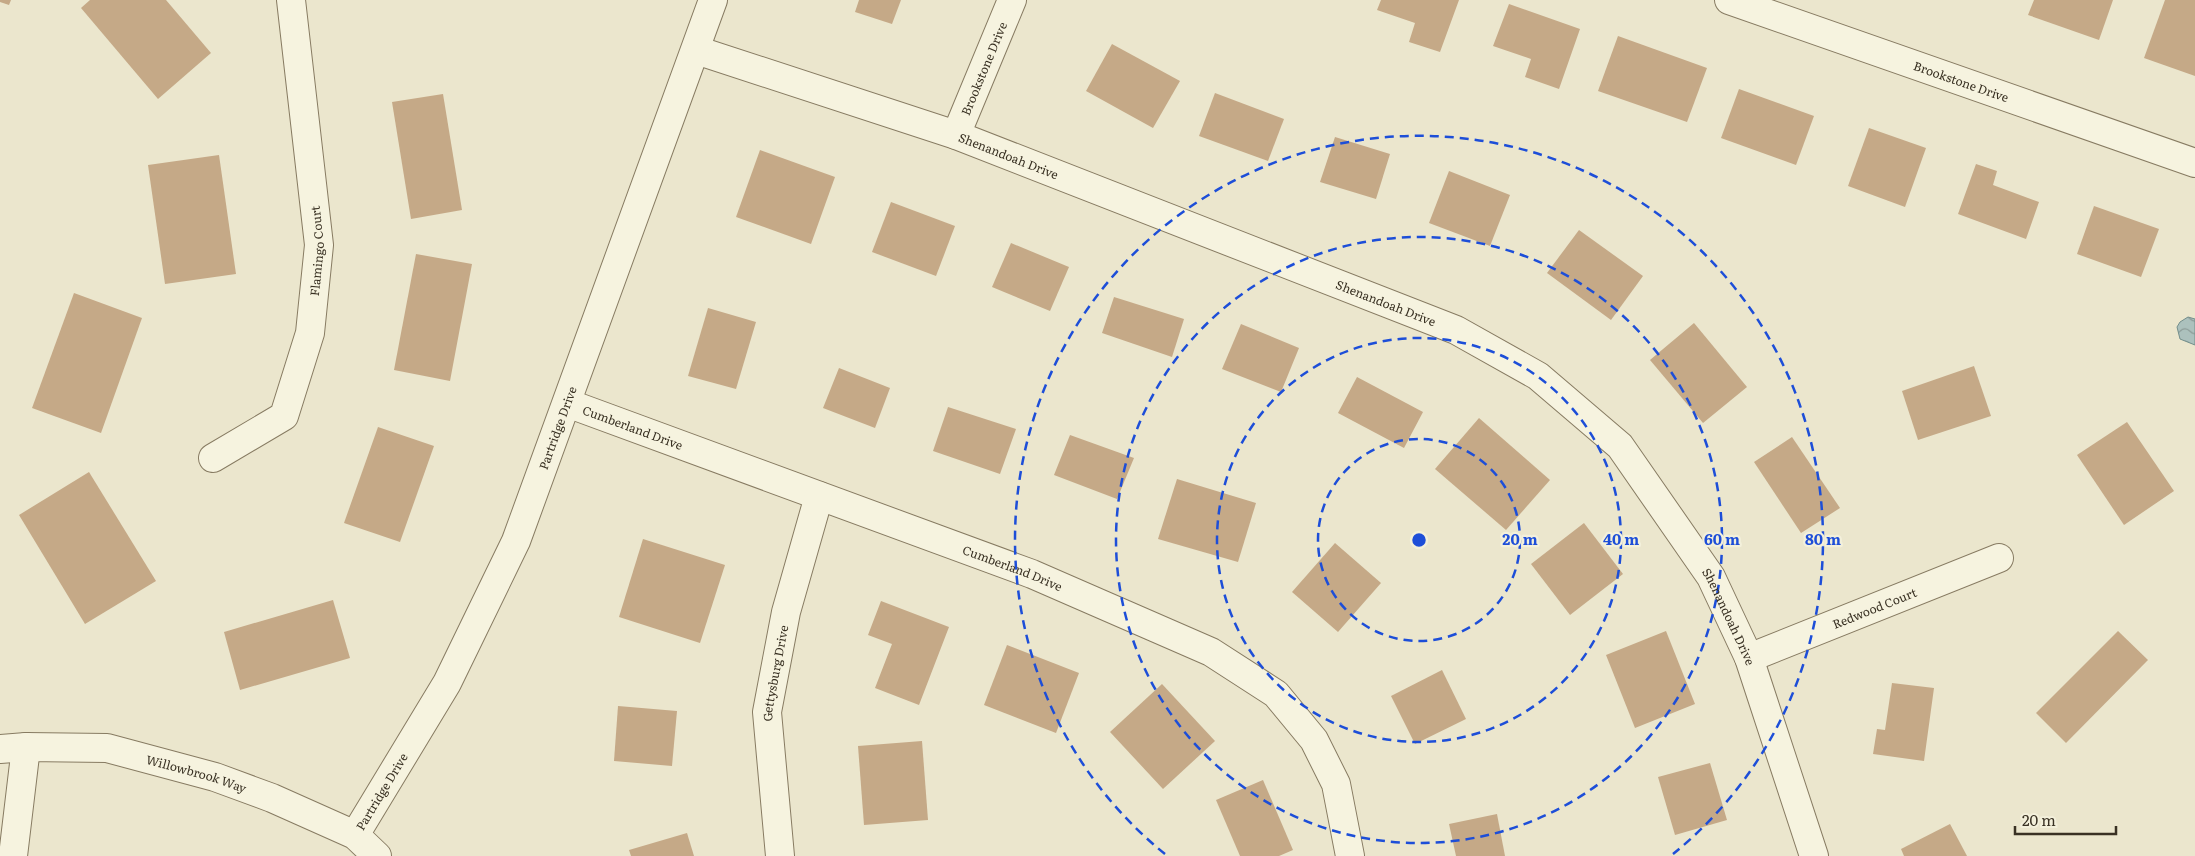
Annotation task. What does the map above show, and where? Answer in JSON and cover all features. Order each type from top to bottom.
[{"type":"street","name":"Flamingo Court","points":[[213,458],[284,416],[310,333],[319,245],[291,0]]},
{"type":"street","name":"Partridge Drive","points":[[356,835],[447,683],[516,541],[713,0]]},
{"type":"street","name":"Brookstone Drive","points":[[956,136],[1012,0]]},
{"type":"street","name":"Brookstone Drive","points":[[1728,0],[2195,163]]},
{"type":"street","name":"Shenandoah Drive","points":[[696,50],[956,136],[1456,330],[1538,376],[1620,446],[1711,577],[1749,658],[1814,856]]},
{"type":"street","name":"Cumberland Drive","points":[[567,403],[1041,578],[1211,652],[1276,694],[1314,740],[1336,784],[1350,856]]},
{"type":"street","name":"Gettysburg Drive","points":[[780,856],[767,712],[786,612],[819,496]]},
{"type":"street","name":"Redwood Court","points":[[1749,658],[1999,558]]},
{"type":"street","name":"Willowbrook Way","points":[[13,748],[107,748],[206,774],[272,798],[356,835],[377,856]]},
{"type":"street","points":[[13,748],[13,856]]},
{"type":"water","points":[[2188,317],[2195,319],[2195,345],[2180,339],[2177,327],[2180,322]]},
{"type":"building","points":[[0,0],[11,0],[9,5],[0,2]]},
{"type":"building","points":[[90,0],[166,0],[211,53],[158,99],[81,8]]},
{"type":"building","points":[[859,0],[901,0],[892,24],[855,12]]},
{"type":"building","points":[[1381,0],[1459,0],[1440,52],[1409,42],[1415,23],[1377,10]]},
{"type":"building","points":[[2034,0],[2113,0],[2099,40],[2028,15]]},
{"type":"building","points":[[2165,0],[2195,0],[2195,76],[2144,58]]},
{"type":"building","points":[[1509,4],[1580,29],[1559,89],[1525,77],[1531,59],[1493,46]]},
{"type":"building","points":[[1618,36],[1707,68],[1687,122],[1598,91]]},
{"type":"building","points":[[1112,44],[1180,81],[1153,128],[1086,91]]},
{"type":"building","points":[[1739,89],[1814,116],[1796,165],[1721,138]]},
{"type":"building","points":[[1215,93],[1284,119],[1268,161],[1199,136]]},
{"type":"building","points":[[443,94],[462,210],[411,219],[392,102]]},
{"type":"building","points":[[1869,128],[1926,148],[1905,207],[1848,186]]},
{"type":"building","points":[[1335,137],[1390,154],[1376,199],[1320,182]]},
{"type":"building","points":[[760,150],[835,177],[811,244],[736,217]]},
{"type":"building","points":[[219,155],[236,274],[165,284],[148,165]]},
{"type":"building","points":[[1976,164],[1997,171],[1993,185],[2039,202],[2026,239],[1958,214]]},
{"type":"building","points":[[1449,171],[1510,195],[1490,246],[1429,223]]},
{"type":"building","points":[[891,202],[955,226],[936,276],[872,252]]},
{"type":"building","points":[[2094,206],[2159,229],[2141,277],[2077,254]]},
{"type":"building","points":[[1579,230],[1643,276],[1611,320],[1547,273]]},
{"type":"building","points":[[1011,243],[1069,267],[1050,311],[992,287]]},
{"type":"building","points":[[416,254],[472,264],[450,381],[394,370]]},
{"type":"building","points":[[74,293],[142,318],[101,433],[32,408]]},
{"type":"building","points":[[1114,297],[1184,319],[1172,357],[1102,333]]},
{"type":"building","points":[[708,308],[756,322],[736,389],[688,376]]},
{"type":"building","points":[[1694,323],[1747,387],[1703,423],[1650,360]]},
{"type":"building","points":[[1241,324],[1299,348],[1281,392],[1222,369]]},
{"type":"building","points":[[1974,366],[1991,416],[1918,440],[1902,391]]},
{"type":"building","points":[[839,368],[890,388],[875,428],[823,408]]},
{"type":"building","points":[[1357,377],[1423,412],[1404,448],[1338,413]]},
{"type":"building","points":[[948,407],[1016,429],[1000,474],[933,451]]},
{"type":"building","points":[[1479,418],[1550,480],[1506,530],[1435,469]]},
{"type":"building","points":[[2127,422],[2174,491],[2124,525],[2077,455]]},
{"type":"building","points":[[378,427],[434,446],[400,542],[344,523]]},
{"type":"building","points":[[1070,435],[1134,458],[1117,499],[1054,475]]},
{"type":"building","points":[[1792,437],[1840,508],[1801,533],[1754,462]]},
{"type":"building","points":[[89,472],[156,581],[85,624],[19,515]]},
{"type":"building","points":[[1177,479],[1256,503],[1238,562],[1158,539]]},
{"type":"building","points":[[1584,523],[1623,574],[1570,615],[1531,564]]},
{"type":"building","points":[[643,539],[725,565],[700,643],[619,617]]},
{"type":"building","points":[[1335,543],[1381,583],[1338,632],[1292,592]]},
{"type":"building","points":[[333,600],[350,658],[240,690],[224,632]]},
{"type":"building","points":[[881,601],[949,627],[919,705],[875,688],[892,644],[868,635]]},
{"type":"building","points":[[1666,631],[1695,704],[1635,728],[1606,655]]},
{"type":"building","points":[[2118,631],[2148,660],[2066,743],[2036,713]]},
{"type":"building","points":[[1007,645],[1079,673],[1056,733],[984,705]]},
{"type":"building","points":[[1442,670],[1466,719],[1415,744],[1391,696]]},
{"type":"building","points":[[1892,683],[1934,688],[1924,761],[1873,754],[1877,729],[1885,730]]},
{"type":"building","points":[[1162,684],[1215,741],[1163,789],[1110,732]]},
{"type":"building","points":[[618,706],[677,711],[672,766],[614,761]]},
{"type":"building","points":[[922,741],[928,820],[864,825],[858,746]]},
{"type":"building","points":[[1710,763],[1727,820],[1675,835],[1658,777]]},
{"type":"building","points":[[1263,780],[1293,850],[1279,856],[1240,856],[1216,800]]},
{"type":"building","points":[[1497,814],[1505,856],[1456,856],[1449,824]]},
{"type":"building","points":[[1950,824],[1967,856],[1904,856],[1901,849]]},
{"type":"building","points":[[687,833],[694,856],[631,856],[629,850]]}]
